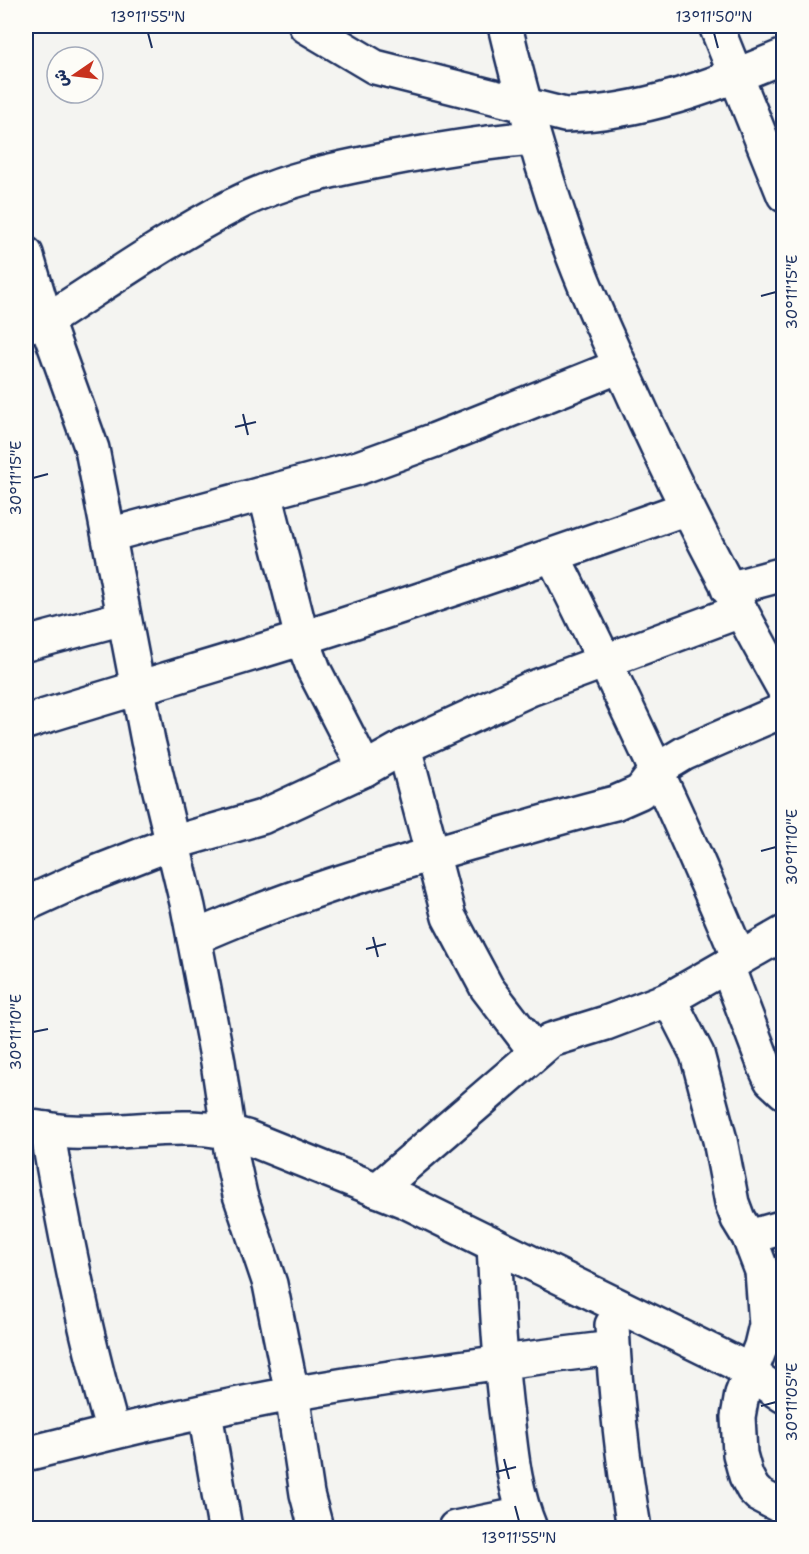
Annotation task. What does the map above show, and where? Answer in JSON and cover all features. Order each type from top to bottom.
[{"type":"street","points":[[306,26],[375,67],[565,115],[598,114],[660,102],[736,76],[783,56]]},
{"type":"street","points":[[505,26],[533,138],[566,238],[620,366],[687,508],[734,600],[783,688]]},
{"type":"street","points":[[716,26],[783,195]]},
{"type":"street","points":[[36,324],[234,205],[292,181],[346,167],[433,150],[484,142],[533,138]]},
{"type":"street","points":[[26,254],[36,324],[92,449],[137,686],[194,938],[240,1195],[270,1284],[292,1394],[307,1494],[316,1528]]},
{"type":"street","points":[[109,534],[358,468],[435,440],[620,366]]},
{"type":"street","points":[[265,493],[302,638],[314,670],[365,769]]},
{"type":"street","points":[[26,722],[137,686],[302,638],[553,556],[687,508]]},
{"type":"street","points":[[553,556],[606,661],[691,842],[733,962],[765,1069],[771,1080],[783,1092]]},
{"type":"street","points":[[26,904],[85,876],[172,843],[262,817],[365,769],[404,747],[530,689],[606,661],[783,574]]},
{"type":"street","points":[[26,644],[123,618]]},
{"type":"street","points":[[194,938],[255,911],[311,891],[432,854],[615,803],[640,792],[657,770],[705,743],[727,736],[783,710]]},
{"type":"street","points":[[404,747],[449,917],[487,987],[536,1052]]},
{"type":"street","points":[[377,1190],[551,1040],[606,1023],[669,999],[783,933]]},
{"type":"street","points":[[669,999],[697,1054],[720,1140],[732,1203],[749,1237],[762,1271],[766,1325],[752,1374],[742,1394],[738,1417],[740,1454],[746,1476],[753,1489],[759,1495],[783,1508]]},
{"type":"street","points":[[113,1432],[93,1363],[62,1216],[36,1127],[72,1132],[195,1127],[228,1131],[405,1201],[733,1362],[783,1396]]},
{"type":"street","points":[[749,1237],[783,1227]]},
{"type":"street","points":[[455,1528],[527,1521],[515,1482],[500,1362],[494,1245]]},
{"type":"street","points":[[611,1302],[613,1348],[634,1528]]},
{"type":"street","points":[[26,1454],[113,1432],[292,1394],[500,1362],[613,1348]]},
{"type":"street","points":[[205,1413],[225,1528]]}]
